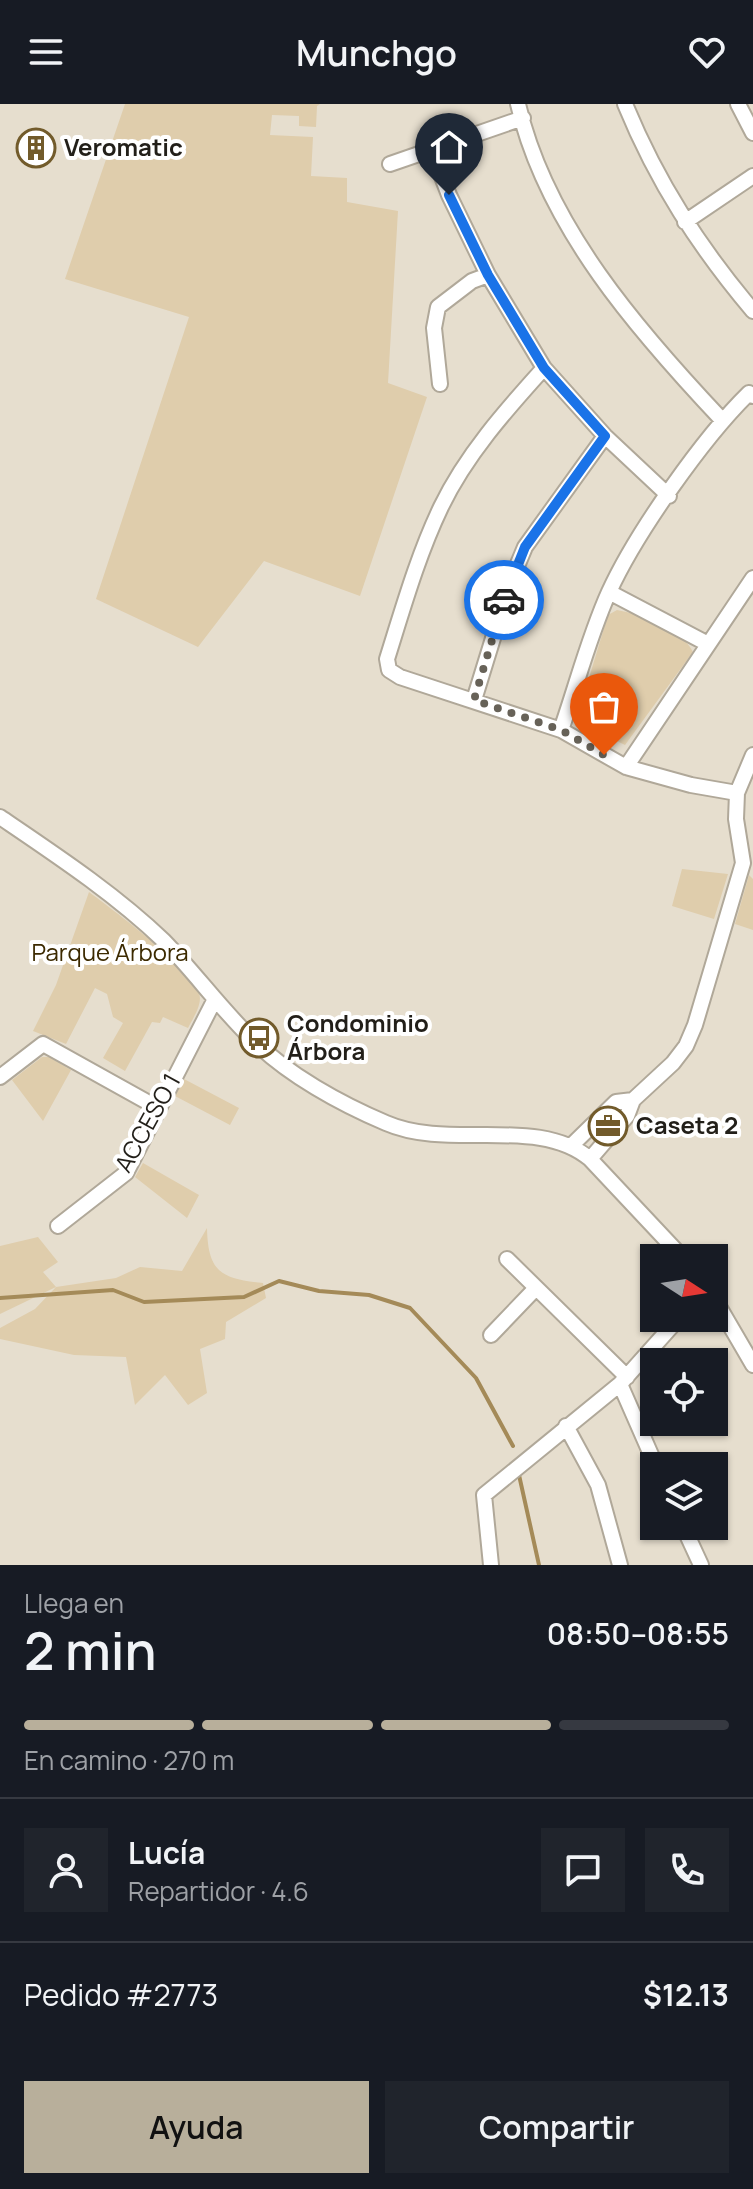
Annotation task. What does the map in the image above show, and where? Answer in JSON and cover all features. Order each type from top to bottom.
[{"type":"street","points":[[625,104],[647,157],[685,222],[753,311]]},
{"type":"street","points":[[738,104],[753,133]]},
{"type":"street","points":[[390,164],[519,109],[547,181],[591,262],[658,353],[722,420]]},
{"type":"street","points":[[431,148],[449,195],[488,275],[544,368],[605,436],[669,496]]},
{"type":"street","points":[[685,222],[753,176]]},
{"type":"street","points":[[440,384],[434,328],[438,307],[472,281],[488,275]]},
{"type":"street","points":[[544,368],[509,406],[458,477],[441,508],[387,659],[389,670],[561,730],[626,767],[691,785],[737,793]]},
{"type":"street","points":[[561,730],[609,592],[669,496],[722,420],[751,395]]},
{"type":"street","points":[[474,700],[525,547],[605,436]]},
{"type":"street","points":[[626,767],[753,578]]},
{"type":"street","points":[[609,592],[708,644]]},
{"type":"street","points":[[590,1159],[627,1116],[633,1100],[673,1063],[686,1046],[748,863],[736,819],[737,793],[753,755]]},
{"type":"street","points":[[0,817],[137,918],[271,1056],[350,1106],[390,1125],[425,1134],[550,1138],[572,1145],[590,1159],[670,1244]]},
{"type":"street","name":"ACCESO 1","points":[[58,1226],[126,1173],[215,999]]},
{"type":"street","points":[[0,1077],[43,1044],[158,1108]]},
{"type":"street","points":[[572,1145],[616,1102],[633,1100]]},
{"type":"street","points":[[507,1259],[623,1381],[651,1452]]},
{"type":"street","points":[[491,1335],[536,1288]]},
{"type":"street","points":[[728,1322],[753,1365]]},
{"type":"street","points":[[491,1565],[484,1495],[623,1381],[667,1332]]},
{"type":"street","points":[[566,1426],[598,1485],[620,1565]]},
{"type":"street","points":[[689,1540],[701,1565]]},
{"type":"green space","points":[[125,104],[320,104],[317,106],[316,127],[299,126],[299,116],[272,115],[270,135],[313,137],[311,176],[347,178],[347,202],[398,211],[388,383],[427,397],[360,596],[264,561],[198,647],[96,599],[189,317],[65,279]]},
{"type":"green space","points":[[617,610],[649,619],[671,630],[693,652],[625,745],[576,721],[608,615]]},
{"type":"green space","points":[[682,869],[728,874],[714,919],[672,906]]},
{"type":"green space","points":[[749,875],[753,879],[753,930],[735,924]]},
{"type":"green space","name":"Parque Árbora","points":[[89,892],[182,969],[200,997],[188,1028],[163,1017],[160,1023],[152,1022],[125,1071],[103,1058],[123,1023],[113,1017],[107,994],[95,988],[66,1044],[33,1031],[56,985]]},
{"type":"green space","points":[[42,1057],[49,1057],[71,1070],[43,1121],[12,1080]]},
{"type":"green space","points":[[184,1079],[239,1108],[230,1125],[175,1096]]},
{"type":"green space","points":[[143,1163],[199,1195],[187,1218],[135,1177]]},
{"type":"green space","points":[[207,1228],[210,1254],[219,1270],[236,1279],[263,1283],[266,1298],[226,1322],[225,1339],[200,1349],[207,1393],[188,1405],[165,1375],[135,1405],[126,1357],[74,1355],[0,1339],[0,1328],[35,1309],[56,1287],[116,1278],[140,1267],[182,1271]]},
{"type":"green space","points":[[38,1237],[58,1262],[43,1272],[56,1287],[0,1314],[0,1246]]},
{"type":"waterway","points":[[0,1298],[113,1290],[144,1302],[244,1297],[279,1281],[319,1291],[369,1295],[410,1308],[476,1378],[513,1446]]},
{"type":"waterway","points":[[519,1475],[539,1565]]},
{"type":"way so far","points":[[504,600],[474,700],[561,730],[604,755]]},
{"type":"place","name":"Veromatic","points":[[36,148]]},
{"type":"place","name":"Condominio Árbora","points":[[259,1038]]},
{"type":"place","name":"Caseta 2","points":[[608,1126]]},
{"type":"route","points":[[449,195],[488,275],[544,368],[605,436],[546,513],[525,547],[504,600]]}]
